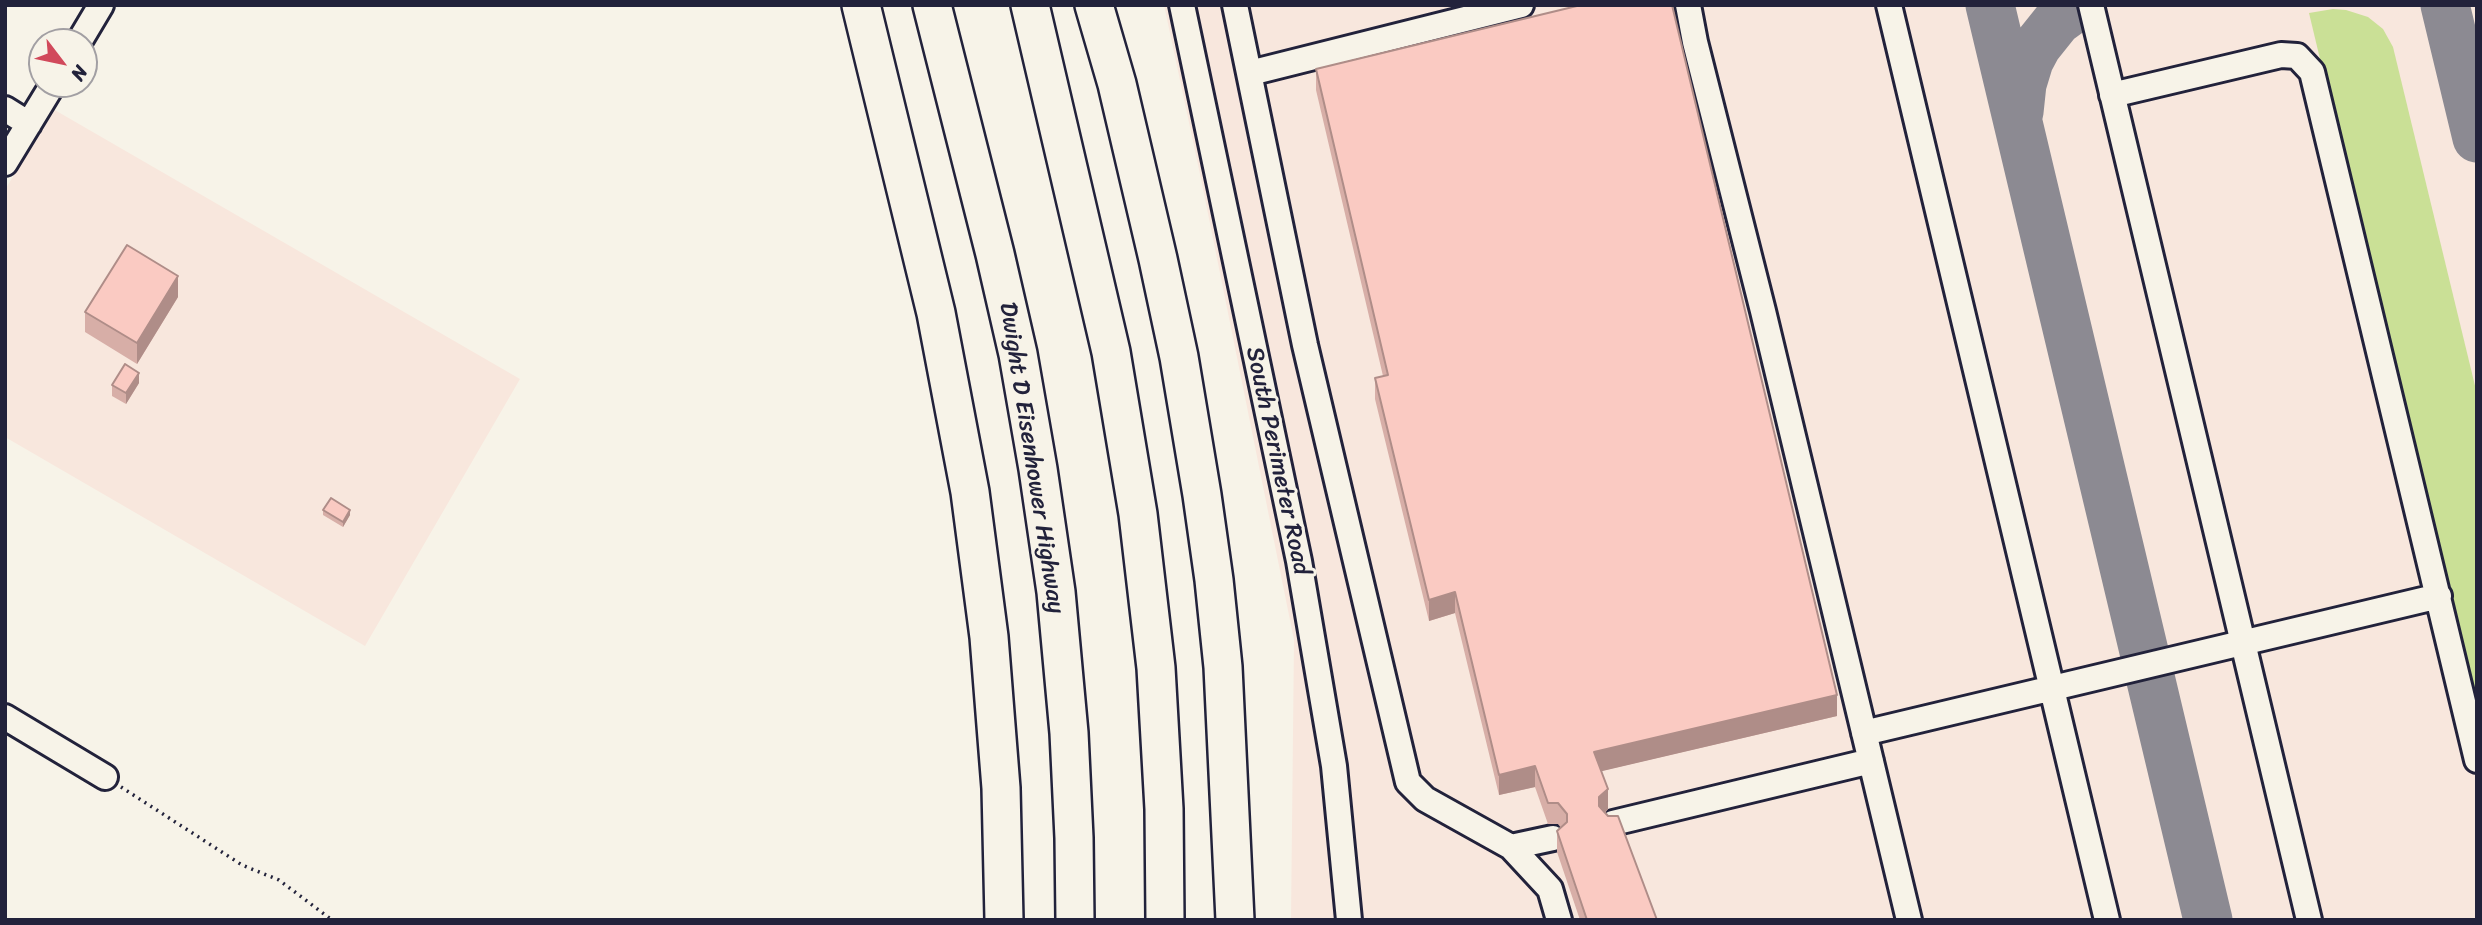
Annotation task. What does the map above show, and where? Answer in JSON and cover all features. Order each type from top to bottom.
[{"type":"highway","points":[[862,5],[936,313],[974,513],[989,637],[1001,788],[1004,920]]},
{"type":"highway","name":"Dwight D Eisenhower Highway","points":[[932,5],[995,254],[1022,377],[1040,481],[1056,592],[1069,733],[1074,838],[1074,920]]},
{"type":"highway","points":[[1030,5],[1111,352],[1138,514],[1156,668],[1164,809],[1165,920]]},
{"type":"highway","points":[[1094,5],[1117,85],[1158,259],[1179,357],[1200,482],[1223,667],[1235,920]]},
{"type":"street","points":[[87,28],[101,5]]},
{"type":"street","name":"South Perimeter Road","points":[[1182,5],[1299,561],[1334,766],[1349,920]]},
{"type":"street","points":[[1235,5],[1305,345],[1408,782],[1424,799],[1511,847],[1550,889],[1559,920]]},
{"type":"street","points":[[1250,73],[1521,5]]},
{"type":"street","points":[[1688,5],[1695,42],[1725,147],[1765,310],[1909,920]]},
{"type":"street","points":[[1889,5],[2107,920]]},
{"type":"street","points":[[2091,5],[2309,920]]},
{"type":"street","points":[[2112,96],[2289,54],[2302,60],[2312,72],[2408,482],[2439,596],[2472,745]]},
{"type":"street","points":[[5,163],[45,98]]},
{"type":"street","points":[[5,109],[29,124]]},
{"type":"street","points":[[1864,733],[2439,596]]},
{"type":"street","points":[[5,717],[105,777]]},
{"type":"street","points":[[1613,823],[1871,761]]},
{"type":"street","points":[[1511,847],[1553,838]]},
{"type":"path","points":[[105,777],[242,865],[279,880],[332,920]]},
{"type":"shaded area","points":[[1164,5],[2477,5],[2477,920],[1291,920],[1294,640]]},
{"type":"shaded area","points":[[53,109],[520,379],[365,646],[5,437],[5,190]]},
{"type":"green space","points":[[2333,9],[2368,17],[2383,29],[2393,47],[2477,394],[2477,714],[2309,13]]},
{"type":"building","points":[[1581,5],[1672,5],[1837,695],[1594,752],[1608,789],[1599,797],[1599,806],[1608,816],[1618,816],[1657,920],[1587,920],[1557,831],[1567,822],[1567,814],[1558,803],[1548,803],[1535,766],[1499,775],[1455,592],[1429,600],[1375,378],[1388,375],[1316,69]]},
{"type":"building","points":[[127,245],[178,276],[137,343],[85,312]]},
{"type":"building","points":[[125,364],[139,373],[126,393],[112,385]]},
{"type":"building","points":[[331,498],[350,510],[343,522],[323,510]]},
{"type":"taxiway","points":[[1990,5],[2208,920]]},
{"type":"taxiway","points":[[2019,112],[2022,84],[2037,46],[2057,21],[2079,5]]},
{"type":"taxiway","points":[[2445,5],[2477,138]]}]
